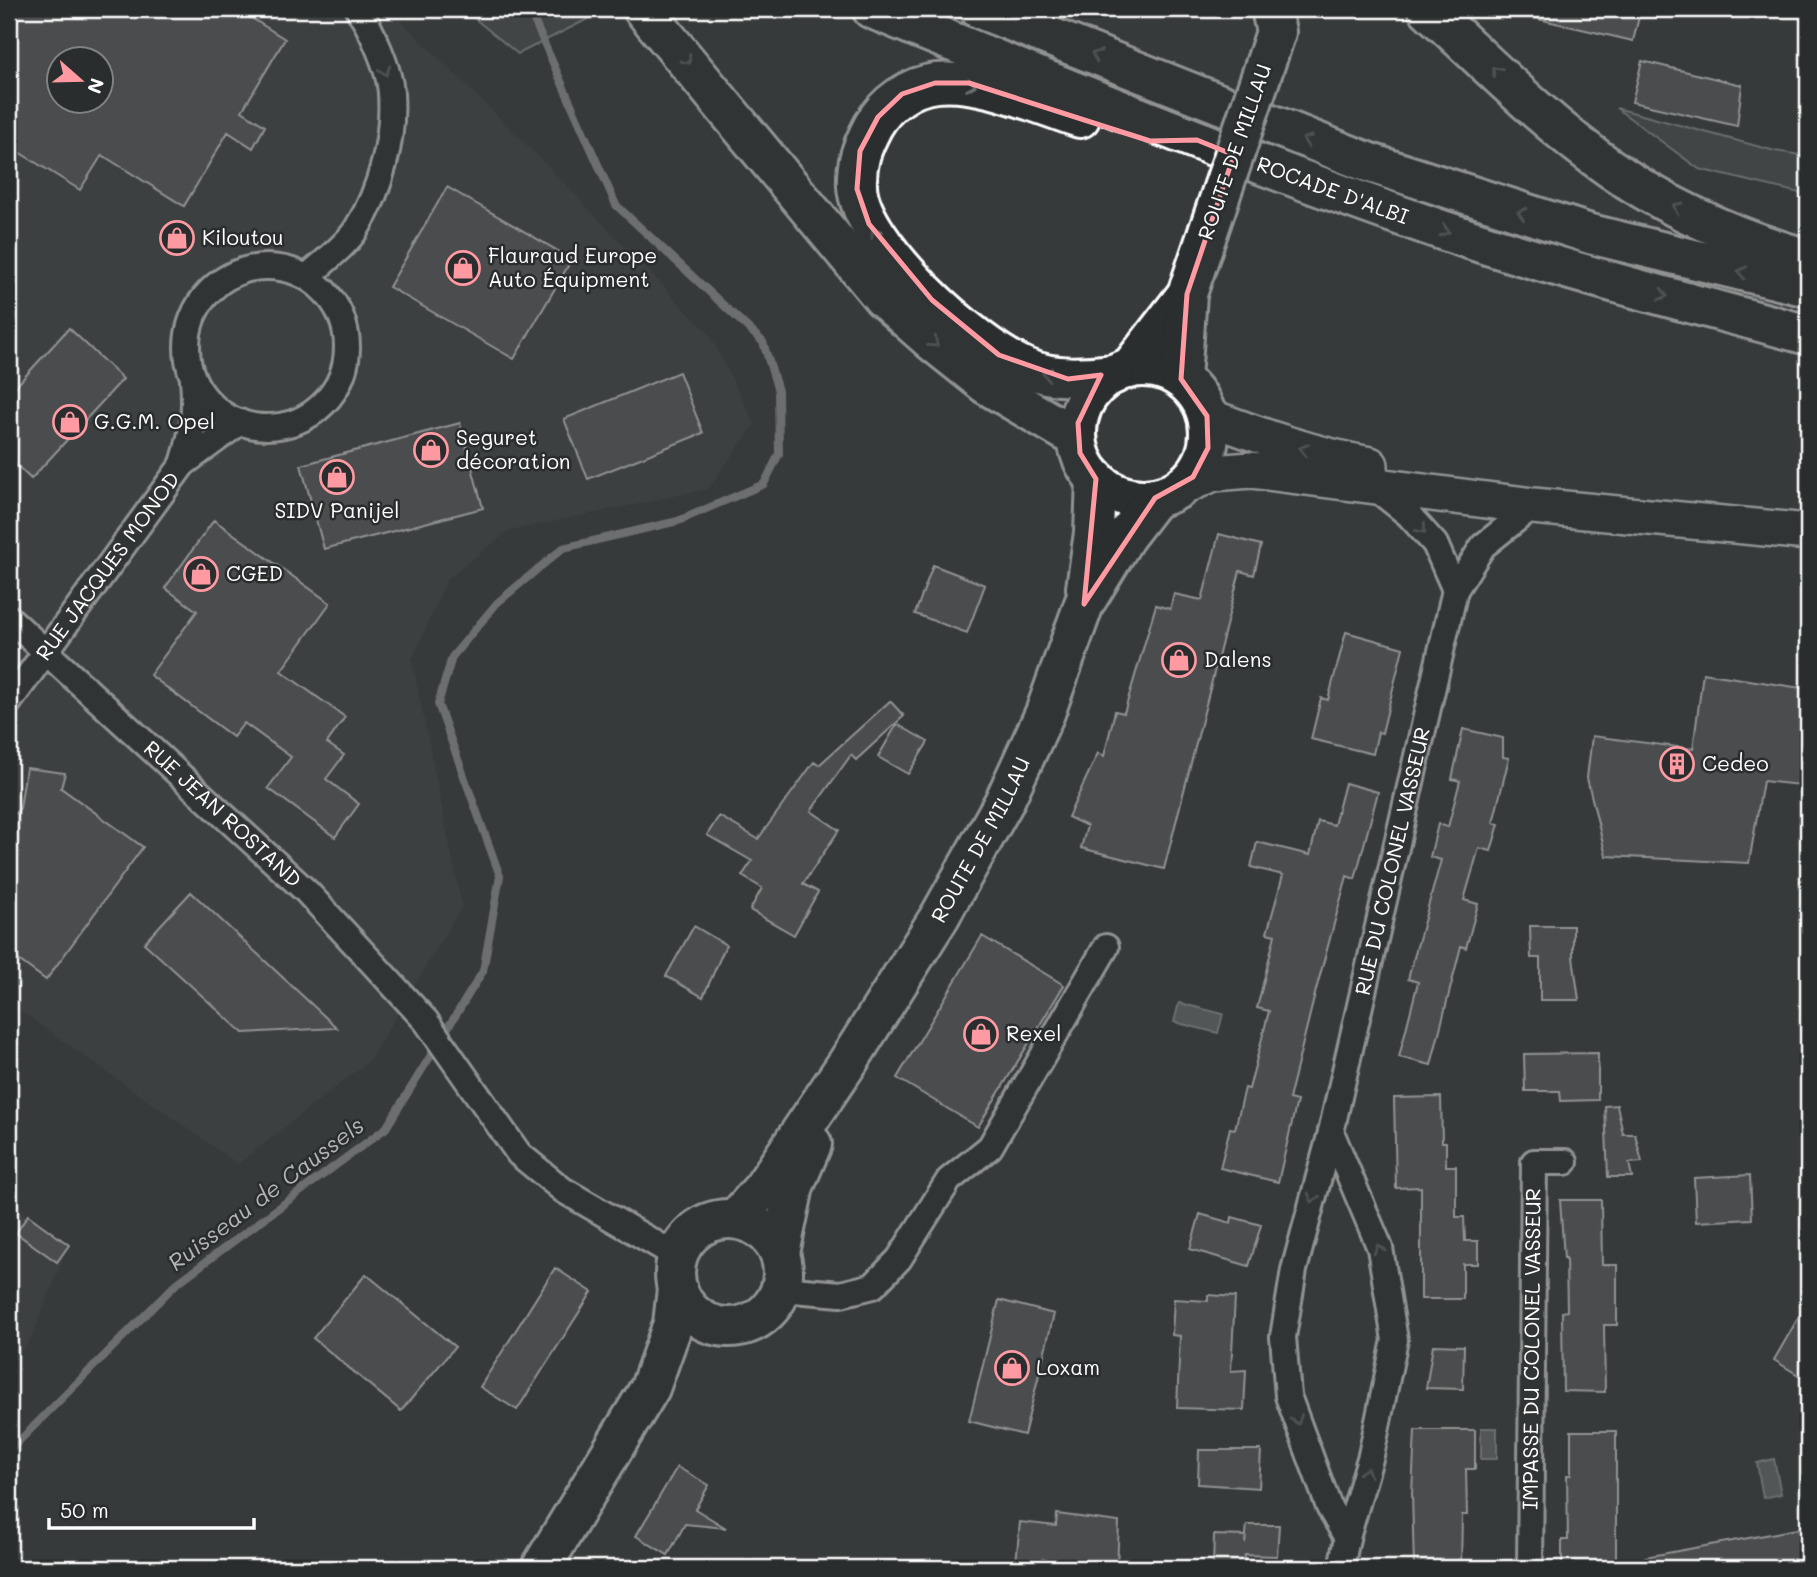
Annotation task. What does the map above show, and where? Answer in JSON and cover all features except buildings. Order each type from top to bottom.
[{"type":"main road","points":[[643,9],[674,43],[766,160],[883,298],[987,384],[1077,438]]},
{"type":"main road","name":"ROCADE D'ALBI","points":[[872,9],[1197,140],[1454,234],[1572,271],[1808,335]]},
{"type":"main road","name":"ROCADE D'ALBI","points":[[980,9],[1278,129],[1391,170],[1590,234],[1808,288]]},
{"type":"main road","points":[[1428,9],[1579,145],[1609,167],[1703,221],[1754,243],[1808,260]]},
{"type":"main road","name":"ROUTE DE MILLAU","points":[[1188,294],[1277,24]]},
{"type":"main road","points":[[1168,493],[1193,477],[1208,448],[1207,416],[1197,395],[1181,379],[1165,371],[1147,367],[1068,379],[1028,369],[999,355],[932,300],[898,264],[869,225],[857,188],[860,151],[878,117],[902,94],[935,83],[969,83],[1150,141],[1197,140]]},
{"type":"main road","points":[[1188,294],[1121,371],[1090,394],[1082,408],[1077,438],[1080,453],[1096,480],[1113,492],[1134,499],[1168,493],[1213,473],[1251,470],[1533,506],[1808,532]]},
{"type":"main road","points":[[1181,379],[1188,294]]},
{"type":"main road","points":[[1207,416],[1260,436],[1342,460],[1417,473],[1808,512]]},
{"type":"main road","name":"ROUTE DE MILLAU","points":[[736,1219],[763,1188],[848,1062],[940,916],[1004,802],[1045,713],[1084,604],[1094,533],[1096,480]]},
{"type":"main road","name":"ROUTE DE MILLAU","points":[[1084,604],[1125,537],[1168,493]]},
{"type":"main road","name":"ROUTE DE MILLAU","points":[[780,1271],[794,1186],[848,1062]]},
{"type":"main road","points":[[541,1568],[650,1388],[673,1324],[677,1273],[689,1237],[702,1225],[718,1219],[750,1222],[773,1240],[780,1271],[772,1306],[757,1319],[689,1352],[650,1388]]},
{"type":"main road","points":[[677,1273],[687,1307],[701,1319],[720,1326],[739,1326]]},
{"type":"street","points":[[307,277],[356,230],[374,196],[388,149],[391,92],[368,24],[358,9]]},
{"type":"street","points":[[183,464],[196,410],[188,360],[189,328],[198,307],[212,288],[233,275],[262,267],[293,271],[307,277],[327,294],[341,317],[347,345],[342,375],[326,401],[300,419],[271,426],[240,422],[211,403],[192,375]]},
{"type":"street","points":[[183,464],[240,422]]},
{"type":"street","name":"RUE JACQUES MONOD","points":[[9,702],[183,464]]},
{"type":"street","points":[[1371,485],[1408,514],[1435,544],[1455,590]]},
{"type":"street","name":"RUE DU COLONEL VASSEUR","points":[[1347,1538],[1329,1507],[1288,1396],[1283,1337],[1294,1270],[1331,1132],[1455,590],[1483,546],[1533,506]]},
{"type":"street","name":"RUE JEAN ROSTAND","points":[[9,618],[307,892],[426,1021],[519,1154],[563,1190],[600,1213],[677,1273]]},
{"type":"street","points":[[780,1271],[841,1294],[873,1286],[899,1259],[949,1180],[990,1147],[1106,947]]},
{"type":"street","points":[[1331,1132],[1380,1248],[1395,1339],[1371,1455],[1341,1568]]},
{"type":"street","name":"IMPASSE DU COLONEL VASSEUR","points":[[1530,1568],[1534,1162],[1565,1161]]},
{"type":"highlighted area","points":[[935,83],[969,83],[1150,141],[1197,140],[1234,155],[1187,294],[1181,379],[1207,416],[1208,448],[1193,477],[1155,498],[1084,604],[1096,479],[1080,453],[1078,423],[1101,375],[1068,379],[999,355],[932,300],[869,224],[857,189],[860,151],[878,117],[902,94]]},
{"type":"shaded area","points":[[9,9],[389,9],[539,157],[710,335],[755,424],[708,489],[509,531],[447,579],[412,660],[462,906],[370,1060],[238,1164],[9,1003]]},
{"type":"shaded area","points":[[463,9],[595,9],[600,13],[518,54]]},
{"type":"shaded area","points":[[1616,108],[1775,151],[1808,156],[1808,195],[1699,169]]},
{"type":"shaded area","points":[[1179,1003],[1223,1014],[1218,1033],[1174,1022]]},
{"type":"shaded area","points":[[9,1203],[69,1245],[32,1337],[9,1368]]},
{"type":"shaded area","points":[[1481,1428],[1497,1428],[1497,1459],[1481,1459]]},
{"type":"shaded area","points":[[1774,1459],[1781,1494],[1763,1498],[1757,1463]]},
{"type":"waterway","name":"Ruisseau de Caussels","points":[[9,1451],[176,1284],[386,1128],[483,971],[500,876],[438,704],[452,657],[497,603],[563,548],[678,521],[764,484],[779,454],[778,391],[763,342],[616,205],[529,9]]},
{"type":"place","name":"Kiloutou","points":[[177,238]]},
{"type":"place","name":"Flauraud Europe Auto Équipment","points":[[463,268]]},
{"type":"place","name":"G.G.M. Opel","points":[[70,422]]},
{"type":"place","name":"Seguret décoration","points":[[431,450]]},
{"type":"place","name":"SIDV Panijel","points":[[337,477]]},
{"type":"place","name":"CGED","points":[[201,574]]},
{"type":"place","name":"Dalens","points":[[1179,660]]},
{"type":"place","name":"Cedeo","points":[[1677,764]]},
{"type":"place","name":"Rexel","points":[[981,1034]]},
{"type":"place","name":"Loxam","points":[[1012,1368]]}]
